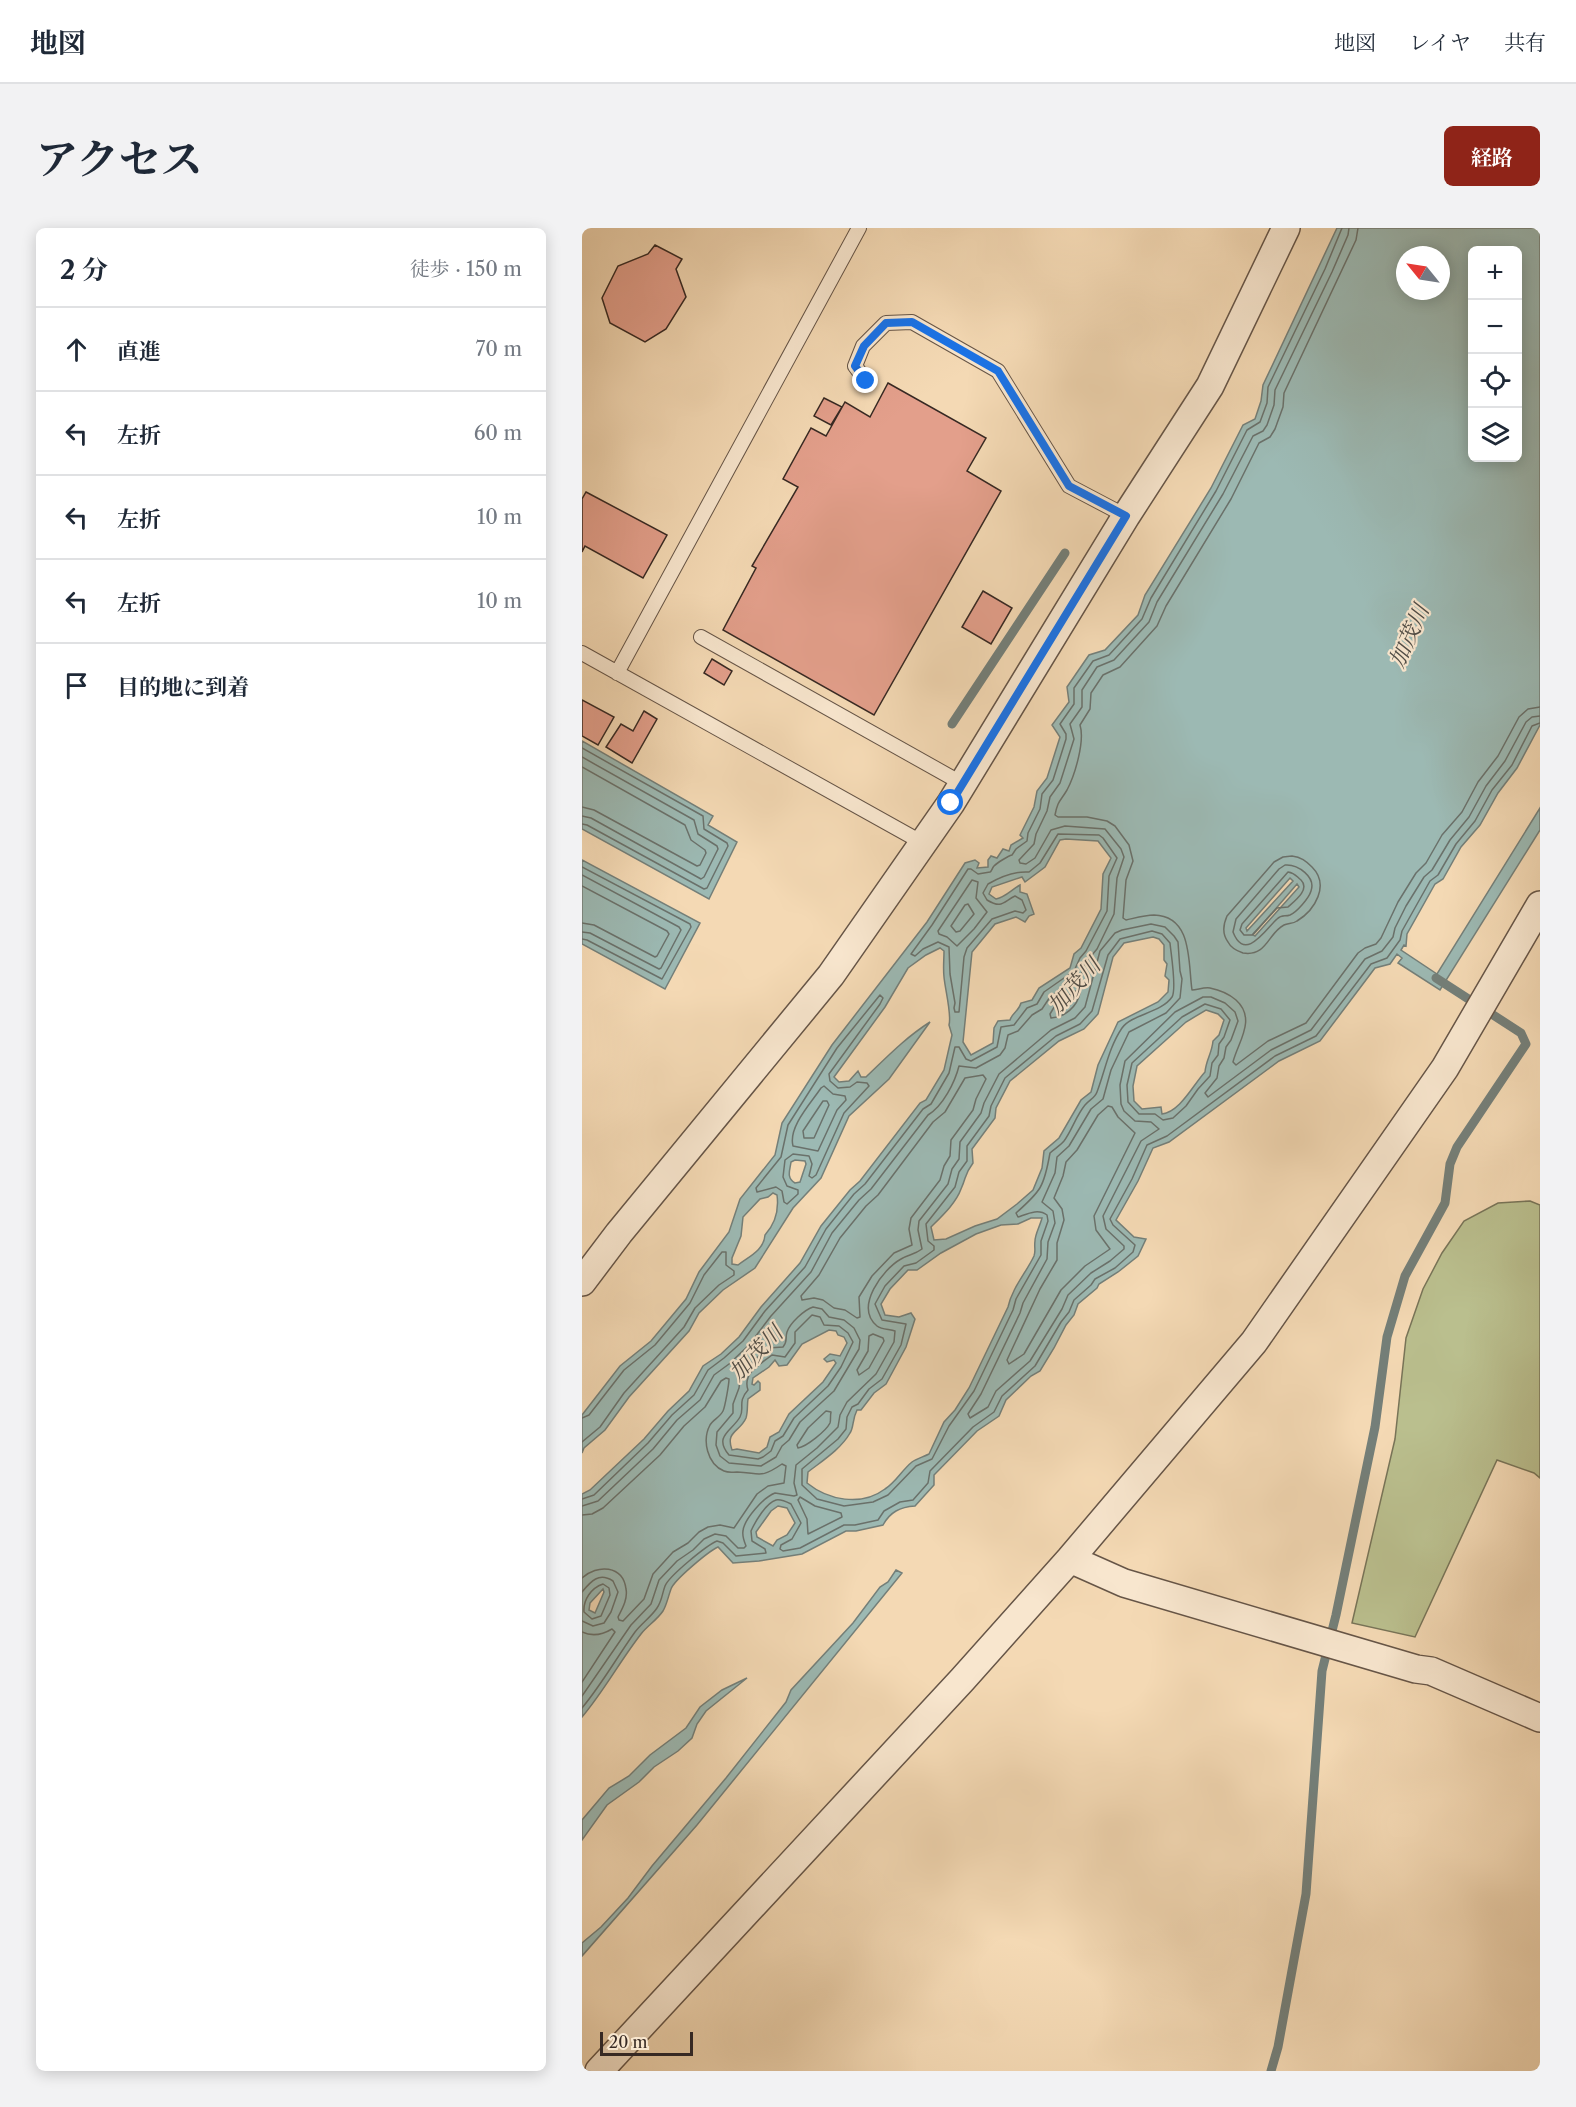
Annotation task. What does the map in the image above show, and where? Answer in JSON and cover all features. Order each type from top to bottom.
[{"type":"street","points":[[582,1282],[619,1233],[831,975],[963,784],[1126,516],[1210,386],[1286,228]]},
{"type":"street","points":[[599,2071],[954,1689],[1070,1559],[1254,1342],[1445,1068],[1540,905]]},
{"type":"street","points":[[1070,1559],[1124,1583],[1416,1669],[1431,1671],[1540,1718]]},
{"type":"lane","points":[[617,673],[859,228]]},
{"type":"lane","points":[[866,381],[855,366],[864,346],[886,323],[912,322],[998,371],[1069,486],[1126,516]]},
{"type":"lane","points":[[701,637],[963,784]]},
{"type":"lane","points":[[582,653],[923,843]]},
{"type":"green space","points":[[1530,1201],[1540,1205],[1540,1478],[1534,1473],[1497,1460],[1415,1637],[1352,1623],[1395,1439],[1406,1338],[1423,1289],[1442,1253],[1464,1221],[1498,1203]]},
{"type":"water","name":"加茂川","points":[[1337,228],[1540,228],[1540,725],[1517,768],[1498,793],[1480,825],[1461,847],[1443,879],[1435,884],[1407,934],[1406,946],[1404,945],[1401,950],[1437,974],[1540,808],[1540,830],[1440,990],[1398,963],[1402,958],[1397,954],[1390,964],[1375,968],[1320,1041],[1279,1061],[1169,1142],[1153,1148],[1116,1220],[1134,1237],[1146,1239],[1138,1256],[1099,1284],[1078,1304],[1074,1315],[1040,1371],[1031,1376],[1006,1400],[999,1416],[977,1431],[934,1475],[934,1485],[915,1506],[896,1511],[883,1525],[846,1531],[802,1554],[733,1563],[718,1547],[678,1579],[671,1589],[663,1611],[641,1634],[582,1717],[582,1494],[590,1490],[644,1439],[689,1391],[703,1366],[721,1354],[739,1337],[761,1307],[800,1263],[821,1226],[860,1181],[920,1103],[926,1100],[944,1070],[952,1035],[944,977],[944,951],[940,948],[908,968],[885,1007],[834,1077],[839,1082],[849,1081],[858,1071],[861,1077],[866,1077],[904,1041],[930,1022],[889,1079],[849,1116],[821,1178],[793,1208],[755,1268],[723,1290],[699,1313],[689,1331],[629,1397],[605,1430],[584,1448],[582,1453],[582,1415],[620,1366],[651,1341],[686,1299],[699,1272],[729,1232],[740,1199],[775,1155],[782,1123],[832,1045],[927,922],[965,863],[975,860],[979,863],[977,868],[988,867],[988,860],[991,856],[997,858],[1003,849],[1009,851],[1011,845],[1023,838],[1020,835],[1034,807],[1037,791],[1047,778],[1060,737],[1052,725],[1069,702],[1067,687],[1089,655],[1105,650],[1138,615],[1145,595],[1211,488],[1243,425],[1255,419],[1263,385]],"holes":[[[1060,840],[1098,841],[1111,858],[1103,874],[1101,909],[1081,948],[1074,954],[1070,968],[1039,988],[1032,1000],[1021,1003],[1010,1020],[998,1021],[994,1028],[993,1043],[971,1055],[963,1042],[972,952],[995,924],[1016,917],[1025,922],[1029,916],[1034,914],[1027,894],[1020,892],[1020,885],[1000,898],[996,899],[989,894],[992,887],[1022,877],[1025,882],[1045,867]],[[1290,878],[1293,881],[1247,931],[1246,928]],[[1297,884],[1299,887],[1255,936],[1253,935]],[[1153,937],[1159,939],[1164,945],[1164,960],[1167,964],[1165,976],[1169,980],[1168,992],[1158,1002],[1118,1022],[1098,1065],[1091,1092],[1081,1100],[1059,1138],[1044,1151],[1042,1168],[1033,1190],[997,1219],[946,1239],[934,1240],[931,1227],[959,1194],[973,1163],[972,1149],[995,1118],[996,1108],[1010,1081],[1059,1041],[1084,1029],[1098,1014],[1113,957],[1124,943]],[[1206,1010],[1218,1014],[1224,1020],[1219,1035],[1213,1041],[1205,1072],[1186,1097],[1169,1112],[1162,1114],[1161,1107],[1142,1109],[1134,1101],[1133,1086],[1137,1066],[1186,1022]],[[805,1161],[800,1182],[795,1183],[790,1179],[791,1162]],[[773,1193],[777,1195],[778,1206],[772,1226],[756,1252],[738,1265],[732,1264],[732,1258],[741,1236],[743,1217],[760,1199]],[[1031,1218],[1042,1218],[1035,1238],[1034,1256],[1013,1293],[969,1388],[944,1422],[929,1454],[912,1462],[885,1489],[866,1498],[835,1497],[807,1483],[808,1472],[846,1439],[851,1431],[857,1410],[861,1410],[874,1393],[886,1384],[906,1347],[915,1319],[911,1313],[899,1317],[885,1315],[881,1304],[890,1289],[908,1270],[917,1270],[941,1253],[976,1234],[1001,1225],[1018,1224]],[[829,1330],[836,1331],[838,1335],[844,1337],[847,1343],[840,1356],[830,1354],[824,1359],[827,1362],[834,1360],[836,1363],[823,1382],[789,1414],[779,1432],[770,1437],[767,1447],[759,1453],[732,1450],[730,1439],[746,1418],[748,1399],[760,1390],[758,1381],[752,1384],[753,1378],[775,1360],[779,1366],[787,1365],[802,1344]],[[778,1506],[787,1508],[795,1523],[787,1535],[777,1540],[773,1546],[757,1537],[756,1532],[771,1511]],[[603,1589],[604,1592],[595,1613],[589,1610],[590,1603]]]},
{"type":"water","points":[[582,741],[713,816],[708,825],[737,842],[709,899],[582,829]]},
{"type":"water","points":[[582,860],[700,923],[665,989],[582,944]]},
{"type":"water","points":[[896,1570],[902,1573],[697,1825],[582,1956],[582,1943],[601,1927],[628,1898],[786,1702],[791,1690],[853,1623]]},
{"type":"water","points":[[747,1678],[706,1711],[697,1724],[692,1738],[678,1751],[607,1805],[582,1840],[582,1820],[609,1788],[629,1776],[650,1755],[686,1728],[700,1707],[722,1690]]},
{"type":"building","points":[[655,245],[682,259],[676,269],[686,297],[666,329],[645,342],[610,323],[602,298],[618,266],[648,254]]},
{"type":"building","points":[[888,383],[986,438],[967,471],[1001,491],[874,715],[723,630],[756,568],[752,566],[798,487],[783,479],[811,428],[826,436],[845,402],[870,417]]},
{"type":"building","points":[[824,398],[842,407],[831,425],[814,416]]},
{"type":"building","points":[[586,492],[667,535],[643,578],[585,546],[582,552],[582,499]]},
{"type":"building","points":[[983,591],[1012,608],[991,644],[962,627]]},
{"type":"building","points":[[712,659],[732,671],[724,685],[704,673]]},
{"type":"building","points":[[582,700],[614,717],[598,745],[582,736]]},
{"type":"building","points":[[644,711],[657,719],[632,763],[606,747],[621,724],[633,731]]},
{"type":"waterway","points":[[952,724],[1065,553]]},
{"type":"waterway","points":[[1271,2071],[1278,2047],[1306,1894],[1322,1671],[1375,1427],[1387,1337],[1405,1276],[1445,1203],[1450,1164],[1457,1147],[1526,1044],[1521,1033],[1436,978]]},
{"type":"route","points":[[866,381],[855,366],[864,346],[886,323],[912,322],[998,371],[1069,486],[1126,516],[951,803]]}]
